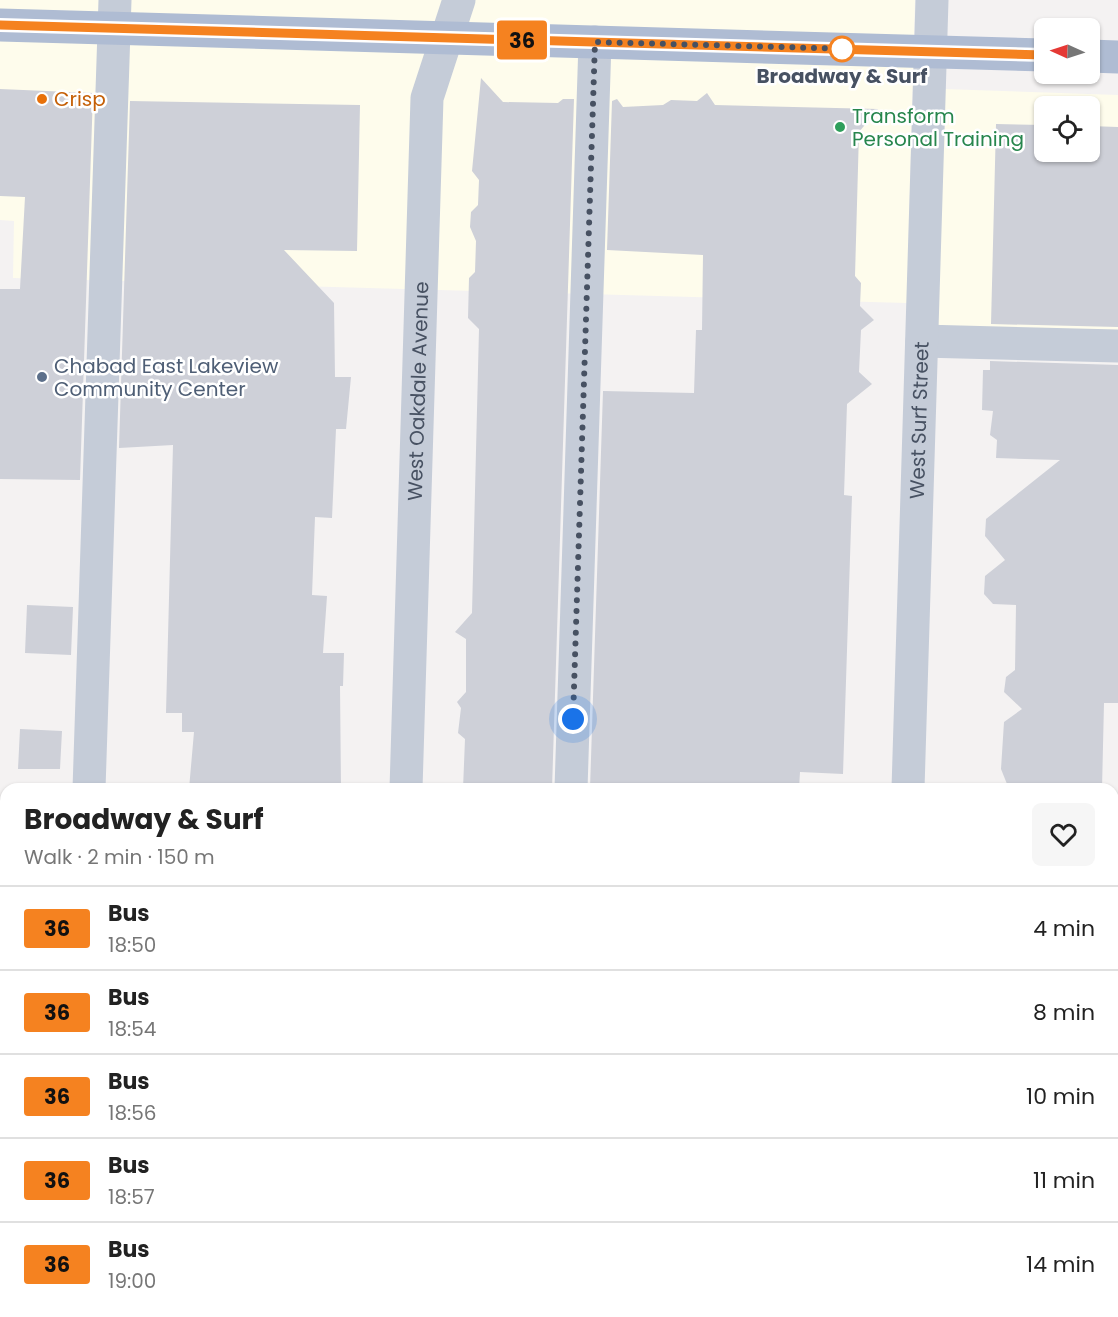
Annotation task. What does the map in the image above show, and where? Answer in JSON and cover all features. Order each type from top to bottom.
[{"type":"main road","points":[[0,25],[114,14],[447,36],[1034,55]]},
{"type":"main road","points":[[1100,56],[1118,57]]},
{"type":"street","name":"West Oakdale Avenue","points":[[406,783],[427,99],[459,0]]},
{"type":"street","name":"West Surf Street","points":[[908,783],[932,0]]},
{"type":"street","points":[[89,783],[114,14]]},
{"type":"street","points":[[571,783],[595,42]]},
{"type":"street","points":[[922,341],[1118,346]]},
{"type":"shaded area","points":[[0,0],[915,0],[907,303],[13,278],[14,221],[0,220]]},
{"type":"shaded area","points":[[943,89],[1118,95],[1118,338],[936,332]]},
{"type":"building","points":[[481,78],[503,102],[558,103],[563,99],[574,99],[552,783],[463,783],[465,739],[458,733],[461,708],[457,702],[466,692],[466,639],[455,632],[472,613],[479,329],[468,318],[469,278],[475,272],[476,241],[470,227],[471,212],[478,205],[479,180],[472,171]]},
{"type":"building","points":[[0,89],[93,93],[80,480],[0,479],[0,289],[20,289],[25,197],[0,196]]},
{"type":"building","points":[[707,93],[715,105],[878,109],[859,132],[855,276],[861,283],[860,306],[874,320],[861,330],[859,372],[872,384],[847,404],[844,495],[852,496],[843,774],[800,772],[799,783],[590,783],[603,391],[694,393],[696,330],[702,330],[703,255],[607,250],[612,101],[617,99],[623,107],[663,105],[671,100],[697,101]]},
{"type":"building","points":[[130,101],[360,105],[357,251],[284,250],[334,303],[335,377],[351,377],[346,429],[336,429],[332,518],[315,517],[312,595],[327,596],[323,653],[344,653],[343,686],[340,686],[341,783],[190,783],[194,732],[182,732],[182,713],[166,713],[173,445],[119,448]]},
{"type":"building","points":[[996,124],[1034,125],[1034,162],[1100,162],[1100,126],[1118,127],[1118,327],[991,324]]},
{"type":"building","points":[[990,361],[1118,365],[1118,703],[1104,703],[1102,783],[1007,783],[1001,769],[1004,722],[1022,709],[1004,692],[1006,677],[1015,670],[1016,605],[993,604],[984,594],[985,576],[1005,560],[985,536],[986,519],[1060,460],[996,458],[997,440],[990,435],[993,411],[982,410],[983,370],[990,370]]},
{"type":"building","points":[[27,605],[73,607],[71,655],[25,653]]},
{"type":"building","points":[[20,729],[62,731],[60,769],[18,769]]},
{"type":"bus line","name":"36","points":[[0,25],[447,36],[1034,55]]},
{"type":"place","name":"Broadway & Surf","points":[[842,49]]},
{"type":"place","name":"Crisp","points":[[42,99]]},
{"type":"place","name":"Transform Personal Training","points":[[840,127]]},
{"type":"place","name":"Chabad East Lakeview Community Center","points":[[42,377]]},
{"type":"route","points":[[573,719],[595,42],[853,49],[842,49]]}]
